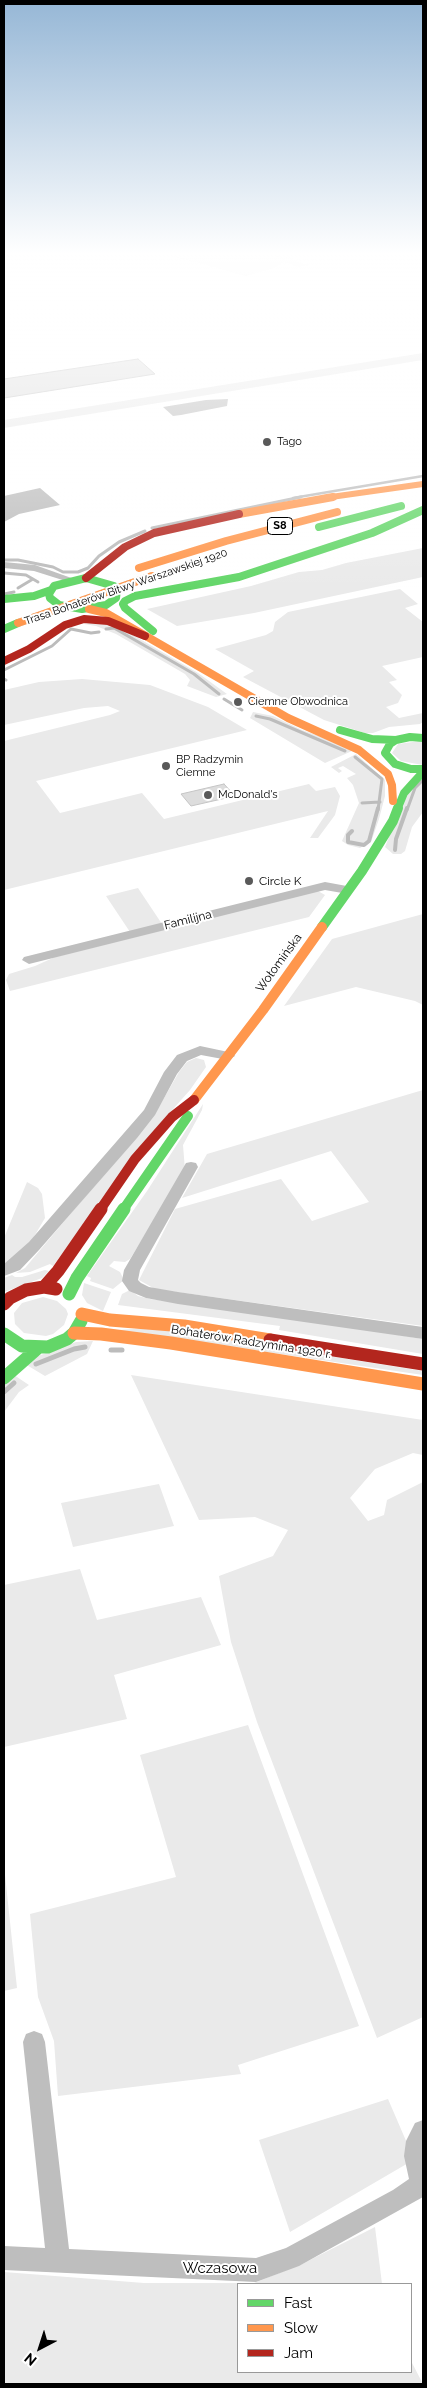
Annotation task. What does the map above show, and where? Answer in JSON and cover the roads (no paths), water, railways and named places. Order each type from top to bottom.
[{"type":"main road","points":[[86,578],[125,547],[154,533],[175,527],[306,501],[423,484]]},
{"type":"main road","name":"Trasa Bohaterów Bitwy Warszawskiej 1920","points":[[5,616],[139,568],[226,541],[423,491]]},
{"type":"main road","name":"Trasa Bohaterów Bitwy Warszawskiej 1920","points":[[4,629],[152,576],[298,532],[423,501]]},
{"type":"main road","points":[[149,634],[123,604],[135,596],[177,590],[239,577],[372,533],[423,510]]},
{"type":"main road","points":[[4,599],[34,596],[72,580],[86,578],[102,581],[114,586],[117,590],[114,609],[149,634],[288,718],[351,745],[385,770],[392,785],[393,801]]},
{"type":"main road","points":[[52,588],[50,598],[53,602],[66,608],[106,613],[311,719],[355,735],[379,740],[396,740],[410,737],[423,738]]},
{"type":"main road","points":[[43,640],[67,614],[136,592],[177,590]]},
{"type":"main road","points":[[4,661],[65,626],[84,619],[108,620],[149,634]]},
{"type":"main road","points":[[322,733],[367,745],[385,753],[390,761],[402,767],[423,771]]},
{"type":"main road","points":[[385,753],[390,744],[396,740]]},
{"type":"main road","name":"Wołomińska","points":[[382,839],[402,767]]},
{"type":"main road","name":"Wołomińska","points":[[44,1287],[63,1264],[135,1159],[172,1117],[194,1100],[228,1056],[348,890],[393,820],[404,793],[423,771]]},
{"type":"main road","name":"Wołomińska","points":[[69,1294],[82,1270],[187,1119],[194,1100]]},
{"type":"main road","points":[[4,1303],[26,1290],[44,1287],[53,1288],[69,1294],[78,1303],[82,1314],[79,1327],[74,1333],[58,1344],[38,1348],[5,1341]]},
{"type":"main road","name":"Bohaterów Radzymina 1920 r.","points":[[82,1314],[110,1320],[184,1326],[423,1364]]},
{"type":"main road","name":"Bohaterów Radzymina 1920 r.","points":[[74,1333],[101,1334],[180,1345],[423,1384]]},
{"type":"main road","points":[[4,1378],[38,1348]]},
{"type":"street","points":[[4,565],[35,568],[72,580]]},
{"type":"street","points":[[4,570],[20,570],[47,578],[52,588]]},
{"type":"street","name":"Familijna","points":[[29,960],[325,886],[348,890]]},
{"type":"street","points":[[9,1268],[132,1135],[150,1112],[171,1072],[182,1058],[200,1050],[228,1056]]},
{"type":"street","points":[[191,1167],[132,1270],[130,1281],[135,1287],[146,1292],[178,1298],[423,1333]]},
{"type":"street","points":[[34,2042],[58,2262]]},
{"type":"street","name":"Wczasowa","points":[[4,2258],[256,2270],[291,2258],[401,2198],[417,2186],[422,2178],[416,2156],[417,2141],[423,2131]]},
{"type":"waterway","points":[[293,498],[423,476]]},
{"type":"waterway","points":[[152,528],[301,497]]},
{"type":"waterway","points":[[4,560],[18,560],[53,567],[63,572],[78,572],[88,568],[99,556],[119,542],[145,531]]},
{"type":"waterway","points":[[4,573],[26,575],[33,579]]},
{"type":"waterway","points":[[18,588],[33,579]]},
{"type":"waterway","points":[[33,579],[38,582]]},
{"type":"waterway","points":[[4,594],[14,592]]},
{"type":"waterway","points":[[106,629],[114,628],[194,674],[219,694]]},
{"type":"waterway","points":[[4,670],[52,646],[71,629],[91,633],[99,632]]},
{"type":"waterway","points":[[224,699],[242,710]]},
{"type":"waterway","points":[[256,716],[270,719],[345,751]]},
{"type":"waterway","points":[[355,757],[382,779],[379,802]]},
{"type":"waterway","points":[[407,810],[415,788],[423,780]]},
{"type":"waterway","points":[[362,803],[379,802]]},
{"type":"waterway","points":[[378,810],[379,802]]},
{"type":"waterway","points":[[352,831],[348,835],[348,842],[364,845],[369,841],[378,808]]},
{"type":"waterway","points":[[395,850],[396,839],[407,808]]},
{"type":"waterway","points":[[36,1364],[74,1349],[85,1347]]},
{"type":"waterway","points":[[111,1350],[122,1350]]},
{"type":"waterway","points":[[4,1392],[14,1383]]},
{"type":"place","name":"Tago","points":[[267,442]]},
{"type":"place","name":"Ciemne Obwodnica","points":[[238,702]]},
{"type":"place","name":"BP Radzymin Ciemne","points":[[166,766]]},
{"type":"place","name":"McDonald's","points":[[208,795]]},
{"type":"place","name":"Circle K","points":[[249,881]]}]
